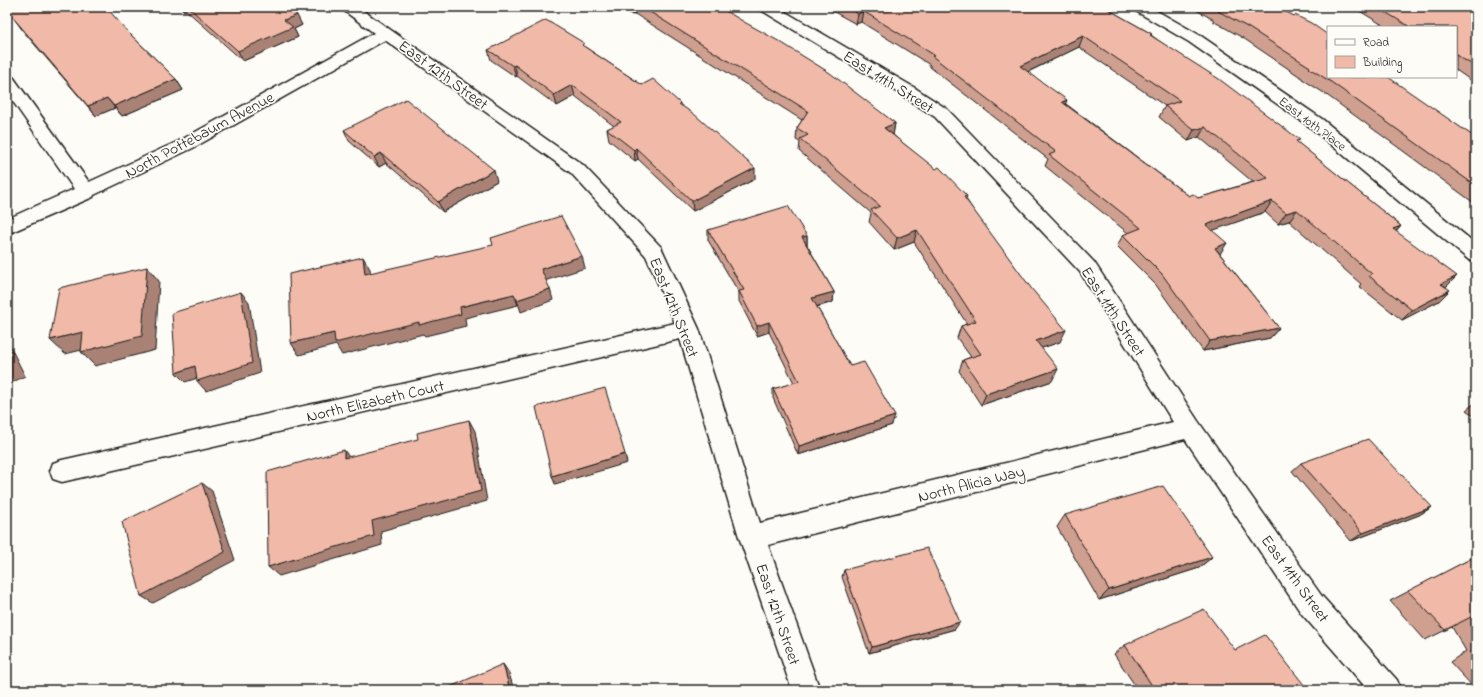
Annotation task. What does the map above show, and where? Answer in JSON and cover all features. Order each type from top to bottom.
[{"type":"street","name":"East 12th Street","points":[[348,7],[576,169],[654,252],[688,329],[752,537],[806,690]]},
{"type":"street","name":"East 11th Street","points":[[766,7],[909,92],[941,113],[1086,267],[1190,428],[1312,604],[1387,690]]},
{"type":"street","name":"East 10th Place","points":[[1139,7],[1194,39],[1316,123],[1476,255]]},
{"type":"street","name":"North Pottebaum Avenue","points":[[7,227],[86,192],[187,144],[386,33]]},
{"type":"street","points":[[7,81],[86,192]]},
{"type":"street","name":"North Elizabeth Court","points":[[62,471],[688,329]]},
{"type":"street","name":"North Alicia Way","points":[[752,537],[1190,428]]},
{"type":"building","points":[[7,7],[106,7],[128,32],[176,79],[114,106],[107,98],[88,106],[15,20]]},
{"type":"building","points":[[188,7],[288,7],[297,15],[284,20],[293,27],[238,51]]},
{"type":"building","points":[[642,7],[719,7],[782,43],[830,73],[895,123],[884,128],[936,169],[939,167],[967,196],[964,197],[1031,288],[1066,330],[1036,341],[1058,369],[986,394],[963,360],[981,354],[961,326],[976,321],[917,230],[897,238],[871,210],[880,206],[800,139],[808,135],[797,128],[808,111]]},
{"type":"building","points":[[846,7],[1104,7],[1152,34],[1150,35],[1219,79],[1300,140],[1296,141],[1401,226],[1393,229],[1457,276],[1441,284],[1450,290],[1412,310],[1369,276],[1372,274],[1297,210],[1286,213],[1272,201],[1206,225],[1227,243],[1215,248],[1279,328],[1210,341],[1162,274],[1123,235],[1141,228],[1049,155],[1056,152],[932,56],[934,55],[863,11],[858,14]],"holes":[[[1083,36],[1180,101],[1165,106],[1194,130],[1205,127],[1268,178],[1198,198],[1193,194],[1189,196],[1062,102],[1067,100],[1020,66]]]},
{"type":"building","points":[[1215,7],[1277,7],[1311,23],[1327,34],[1327,78],[1389,78],[1476,138],[1476,186],[1331,82],[1309,68],[1310,67],[1249,28],[1218,11],[1220,10]]},
{"type":"building","points":[[1377,7],[1476,7],[1476,22],[1471,23],[1476,25],[1476,67],[1457,56],[1457,26],[1408,26]]},
{"type":"building","points":[[546,20],[584,43],[582,45],[642,85],[653,79],[680,103],[679,104],[694,114],[755,168],[692,201],[636,148],[634,150],[607,129],[621,122],[572,85],[554,95],[515,65],[513,66],[488,50]]},
{"type":"building","points":[[406,99],[494,170],[438,202],[381,153],[374,157],[344,130]]},
{"type":"building","points":[[788,206],[807,236],[802,237],[834,292],[812,298],[850,366],[864,362],[895,416],[799,446],[773,389],[799,381],[769,322],[757,326],[739,291],[744,290],[708,230]]},
{"type":"building","points":[[561,216],[582,256],[541,269],[550,289],[517,300],[514,294],[460,307],[461,314],[419,325],[419,322],[335,343],[334,333],[291,343],[289,274],[363,257],[365,274],[493,245],[491,238]]},
{"type":"building","points":[[147,267],[142,336],[81,352],[83,332],[50,340],[59,288]]},
{"type":"building","points":[[241,292],[252,363],[197,381],[195,366],[176,373],[172,313]]},
{"type":"building","points":[[605,388],[625,454],[552,476],[536,407]]},
{"type":"building","points":[[469,420],[481,491],[372,521],[374,536],[268,567],[267,472],[344,450],[344,458],[418,439],[417,433]]},
{"type":"building","points":[[1368,439],[1432,507],[1363,533],[1301,463]]},
{"type":"building","points":[[202,483],[225,552],[141,596],[122,522]]},
{"type":"building","points":[[1163,486],[1212,557],[1109,590],[1065,515]]},
{"type":"building","points":[[927,548],[960,622],[872,647],[844,570]]},
{"type":"building","points":[[1476,556],[1476,624],[1471,617],[1445,630],[1408,591]]},
{"type":"building","points":[[1204,609],[1235,650],[1265,635],[1308,690],[1155,690],[1125,645]]},
{"type":"building","points":[[1476,649],[1476,659],[1470,653]]},
{"type":"building","points":[[503,664],[510,690],[443,690]]},
{"type":"building","points":[[696,686],[698,690],[685,690]]}]
